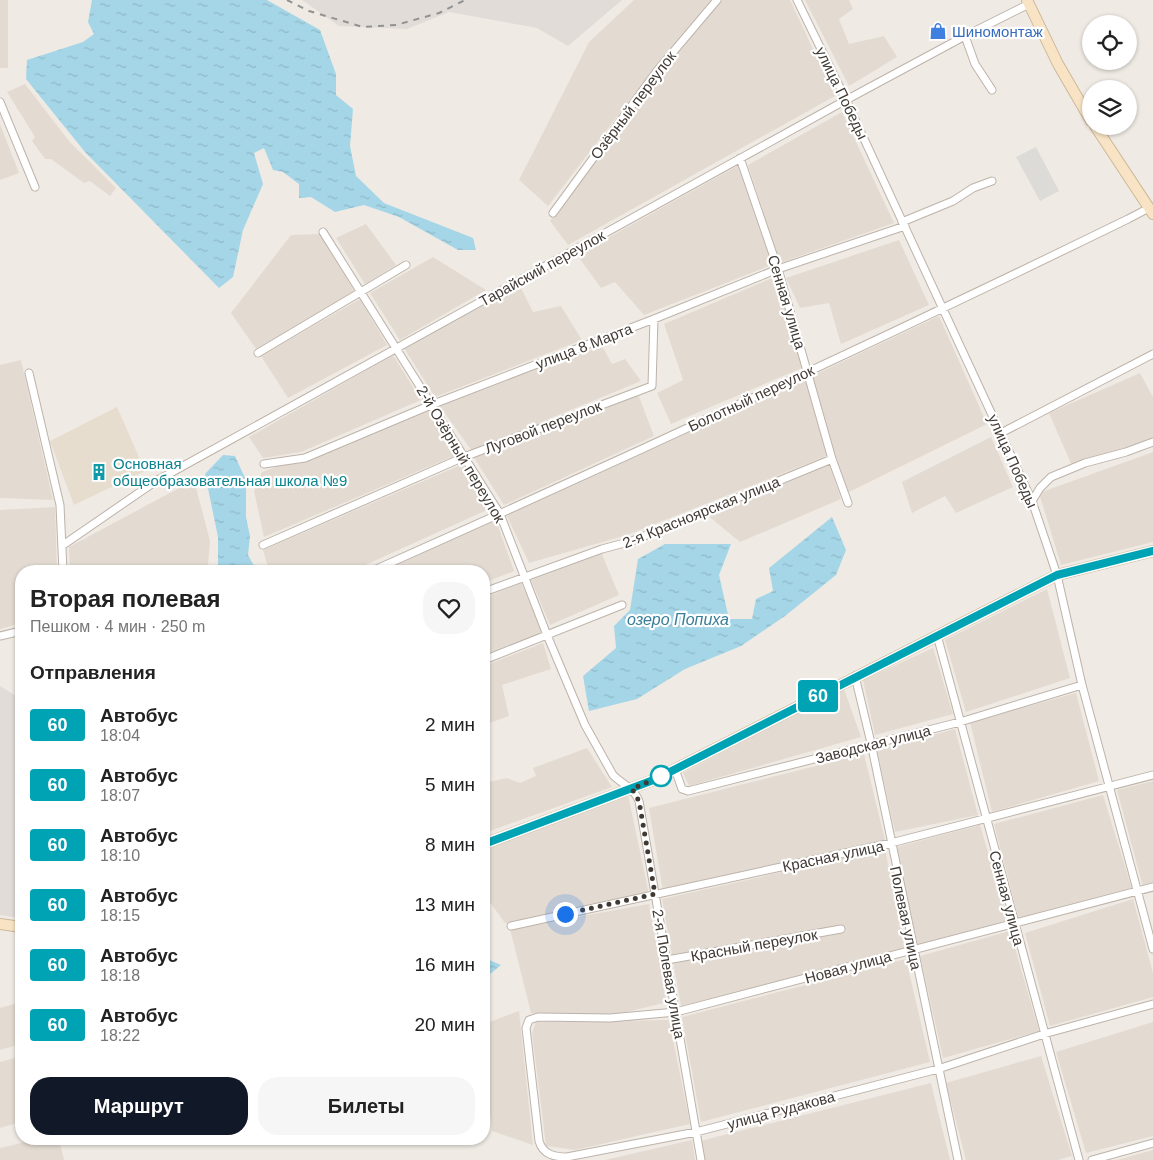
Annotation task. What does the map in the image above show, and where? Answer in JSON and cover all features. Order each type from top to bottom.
[{"type":"street","name":"Озёрный переулок","points":[[553,212],[657,71],[717,0]]},
{"type":"street","name":"улица Победы","points":[[797,0],[846,100],[1032,501],[1057,575],[1082,685],[1153,949]]},
{"type":"street","name":"Тарайский переулок","points":[[62,545],[156,481],[740,158],[1028,2]]},
{"type":"street","points":[[1028,2],[1058,64],[1082,105]]},
{"type":"street","points":[[965,36],[975,64],[992,90]]},
{"type":"street","points":[[0,102],[35,187]]},
{"type":"street","points":[[1101,135],[1151,211]]},
{"type":"street","name":"Сенная улица","points":[[740,158],[778,269],[832,459],[848,503]]},
{"type":"street","name":"улица 8 Марта","points":[[264,464],[305,458],[431,404],[778,269],[904,224],[953,201],[973,188],[992,182]]},
{"type":"street","name":"Болотный переулок","points":[[385,565],[943,310],[1128,219],[1151,211]]},
{"type":"street","name":"2-й Озёрный переулок","points":[[324,232],[500,514],[547,635],[585,725],[613,775],[632,789]]},
{"type":"street","points":[[258,353],[406,265]]},
{"type":"street","name":"Луговой переулок","points":[[263,545],[464,457],[652,386],[654,318]]},
{"type":"street","points":[[1001,433],[1153,354]]},
{"type":"street","points":[[29,373],[60,505],[63,565]]},
{"type":"street","points":[[1032,501],[1040,488],[1051,478],[1085,462],[1126,452],[1153,442]]},
{"type":"street","name":"2-я Красноярская улица","points":[[490,590],[602,549],[632,541],[832,459]]},
{"type":"street","points":[[490,842],[632,789],[675,769],[1057,575],[1153,551]]},
{"type":"street","points":[[490,658],[622,605]]},
{"type":"street","points":[[0,636],[15,632]]},
{"type":"street","name":"Сенная улица","points":[[936,635],[1079,1160]]},
{"type":"street","name":"Полевая улица","points":[[856,676],[958,1160]]},
{"type":"street","name":"Заводская улица","points":[[675,769],[682,789],[688,791],[871,743],[960,722],[1082,685]]},
{"type":"street","name":"Красная улица","points":[[511,926],[891,843],[1153,775]]},
{"type":"street","name":"2-я Полевая улица","points":[[632,789],[639,801],[701,1160]]},
{"type":"street","name":"Новая улица","points":[[538,1017],[610,1018],[676,1012],[1153,887]]},
{"type":"street","points":[[0,924],[15,926]]},
{"type":"street","name":"Красный переулок","points":[[667,960],[841,929]]},
{"type":"street","name":"улица Рудакова","points":[[538,1017],[529,1020],[526,1028],[540,1147],[545,1152],[559,1157],[568,1157],[696,1132],[938,1069],[1044,1034],[1153,1004]]},
{"type":"street","points":[[1092,1160],[1153,1143]]},
{"type":"shaded area","points":[[0,0],[8,0],[8,68],[0,68]]},
{"type":"shaded area","points":[[302,0],[622,0],[568,46],[537,28],[449,12],[407,29],[339,26]]},
{"type":"shaded area","points":[[634,0],[713,0],[656,66],[548,206],[519,180],[589,42]]},
{"type":"shaded area","points":[[719,0],[790,0],[835,96],[568,245],[550,221],[676,50]]},
{"type":"shaded area","points":[[805,0],[849,0],[853,9],[839,19],[849,44],[884,36],[897,57],[849,86]]},
{"type":"shaded area","points":[[25,84],[69,141],[116,188],[110,196],[90,181],[84,183],[51,159],[45,159],[32,141],[35,137],[7,92]]},
{"type":"shaded area","points":[[842,112],[894,223],[780,263],[748,165]]},
{"type":"shaded area","points":[[0,124],[19,173],[0,180]]},
{"type":"shaded area","points":[[1036,147],[1059,191],[1040,201],[1016,157]]},
{"type":"shaded area","points":[[739,165],[774,264],[644,315],[615,282],[601,288],[577,255]]},
{"type":"shaded area","points":[[366,224],[396,265],[365,284],[336,238]]},
{"type":"shaded area","points":[[321,234],[354,291],[256,349],[231,313],[291,235]]},
{"type":"shaded area","points":[[899,240],[929,305],[841,344],[829,303],[800,308],[786,278]]},
{"type":"shaded area","points":[[433,257],[486,290],[400,340],[370,293]]},
{"type":"shaded area","points":[[777,276],[804,367],[671,424],[657,393],[683,380],[664,324]]},
{"type":"shaded area","points":[[520,286],[533,312],[561,306],[582,340],[435,397],[404,348]]},
{"type":"shaded area","points":[[360,299],[387,345],[288,398],[261,356]]},
{"type":"shaded area","points":[[939,316],[987,424],[847,493],[810,377]]},
{"type":"shaded area","points":[[602,346],[612,364],[625,359],[641,381],[472,451],[439,405]]},
{"type":"shaded area","points":[[393,355],[421,400],[301,452],[263,458],[249,437]]},
{"type":"shaded area","points":[[21,360],[53,500],[0,498],[0,365]]},
{"type":"shaded area","points":[[1140,373],[1153,397],[1153,438],[1072,466],[1049,413]]},
{"type":"shaded area","points":[[806,379],[829,455],[627,535],[529,563],[506,514]]},
{"type":"shaded area","points":[[638,394],[654,436],[504,505],[473,456]]},
{"type":"shaded area","points":[[117,407],[145,471],[74,505],[50,441]]},
{"type":"shaded area","points":[[427,409],[454,456],[264,537],[254,491],[262,472],[357,438]]},
{"type":"shaded area","points":[[991,437],[1013,487],[956,513],[945,496],[912,513],[902,482]]},
{"type":"shaded area","points":[[1153,452],[1153,542],[1061,565],[1039,493]]},
{"type":"shaded area","points":[[829,463],[841,499],[740,542],[706,514]]},
{"type":"shaded area","points":[[463,464],[487,510],[365,565],[267,565],[263,550]]},
{"type":"shaded area","points":[[194,480],[210,541],[208,565],[70,565],[69,547]]},
{"type":"shaded area","points":[[55,507],[57,565],[15,565],[15,625],[0,629],[0,510]]},
{"type":"shaded area","points":[[495,518],[514,571],[490,581],[490,565],[391,565]]},
{"type":"shaded area","points":[[601,552],[619,595],[550,625],[530,578]]},
{"type":"shaded area","points":[[521,583],[544,632],[490,653],[490,596]]},
{"type":"shaded area","points":[[1047,589],[1070,678],[966,712],[945,640]]},
{"type":"shaded area","points":[[543,643],[551,669],[502,685],[509,716],[490,723],[490,664]]},
{"type":"shaded area","points":[[933,648],[953,714],[875,735],[863,680]]},
{"type":"shaded area","points":[[0,686],[15,695],[15,917],[0,915]]},
{"type":"shaded area","points":[[844,689],[861,737],[689,786],[683,773]]},
{"type":"shaded area","points":[[1076,693],[1099,781],[992,812],[970,722]]},
{"type":"shaded area","points":[[955,729],[978,815],[895,832],[877,750]]},
{"type":"shaded area","points":[[587,748],[612,787],[490,831],[490,782],[507,778],[520,783],[536,776],[533,768]]},
{"type":"shaded area","points":[[864,754],[885,840],[663,891],[649,808]]},
{"type":"shaded area","points":[[1153,781],[1153,884],[1143,887],[1117,790]]},
{"type":"shaded area","points":[[628,795],[649,894],[505,923],[490,902],[490,847]]},
{"type":"shaded area","points":[[1103,795],[1132,889],[1019,920],[994,824]]},
{"type":"shaded area","points":[[980,825],[1008,920],[918,947],[897,847]]},
{"type":"shaded area","points":[[885,849],[905,950],[681,1006],[662,899]]},
{"type":"shaded area","points":[[1133,899],[1153,973],[1153,997],[1050,1026],[1025,933]]},
{"type":"shaded area","points":[[649,904],[667,1002],[611,1016],[531,1013],[510,929]]},
{"type":"shaded area","points":[[1010,931],[1039,1031],[943,1058],[920,956]]},
{"type":"shaded area","points":[[906,959],[930,1062],[701,1122],[682,1017]]},
{"type":"shaded area","points":[[15,1004],[15,1046],[0,1050],[0,1008]]},
{"type":"shaded area","points":[[519,1011],[533,1145],[492,1131],[490,1111],[490,1022]]},
{"type":"shaded area","points":[[669,1020],[690,1124],[575,1150],[546,1146],[532,1033],[536,1022]]},
{"type":"shaded area","points":[[1153,1022],[1153,1136],[1086,1153],[1056,1052]]},
{"type":"shaded area","points":[[1041,1056],[1072,1156],[1058,1160],[966,1160],[946,1083]]},
{"type":"shaded area","points":[[15,1058],[15,1124],[0,1128],[0,1062]]},
{"type":"shaded area","points":[[931,1083],[950,1160],[704,1160],[700,1141]]},
{"type":"shaded area","points":[[692,1140],[695,1160],[605,1160]]},
{"type":"shaded area","points":[[15,1144],[60,1145],[64,1160],[0,1160],[0,1148]]},
{"type":"shaded area","points":[[1153,1150],[1153,1160],[1117,1160]]},
{"type":"water","points":[[92,0],[267,0],[320,30],[336,74],[336,95],[353,109],[350,146],[356,176],[384,203],[473,238],[476,250],[458,250],[399,217],[364,205],[335,212],[311,197],[299,198],[299,184],[283,172],[273,170],[264,148],[254,153],[263,184],[243,230],[233,277],[219,288],[85,152],[26,79],[27,60],[83,42],[94,34],[88,22]]},
{"type":"water","points":[[223,455],[235,456],[246,480],[246,517],[250,536],[248,555],[254,565],[218,565],[218,537],[205,474]]},
{"type":"water","name":"озеро Попиха","points":[[832,517],[846,550],[836,575],[785,616],[741,646],[685,669],[637,699],[589,711],[583,676],[616,648],[614,626],[630,610],[638,559],[665,544],[731,544],[719,575],[729,619],[752,619],[756,599],[773,591],[769,568]]},
{"type":"water","points":[[490,960],[501,965],[490,974]]},
{"type":"railway","points":[[287,0],[309,11],[363,27],[396,25],[439,13],[465,0]]},
{"type":"bus line","name":"60","points":[[490,842],[656,779],[1057,575],[1153,551]]},
{"type":"place","name":"Шиномонтаж","points":[[938,31]]},
{"type":"place","name":"Основная общеобразовательная школа №9","points":[[99,472]]},
{"type":"route","points":[[565,914],[655,894],[639,801],[632,789],[666,774],[661,776]]}]
